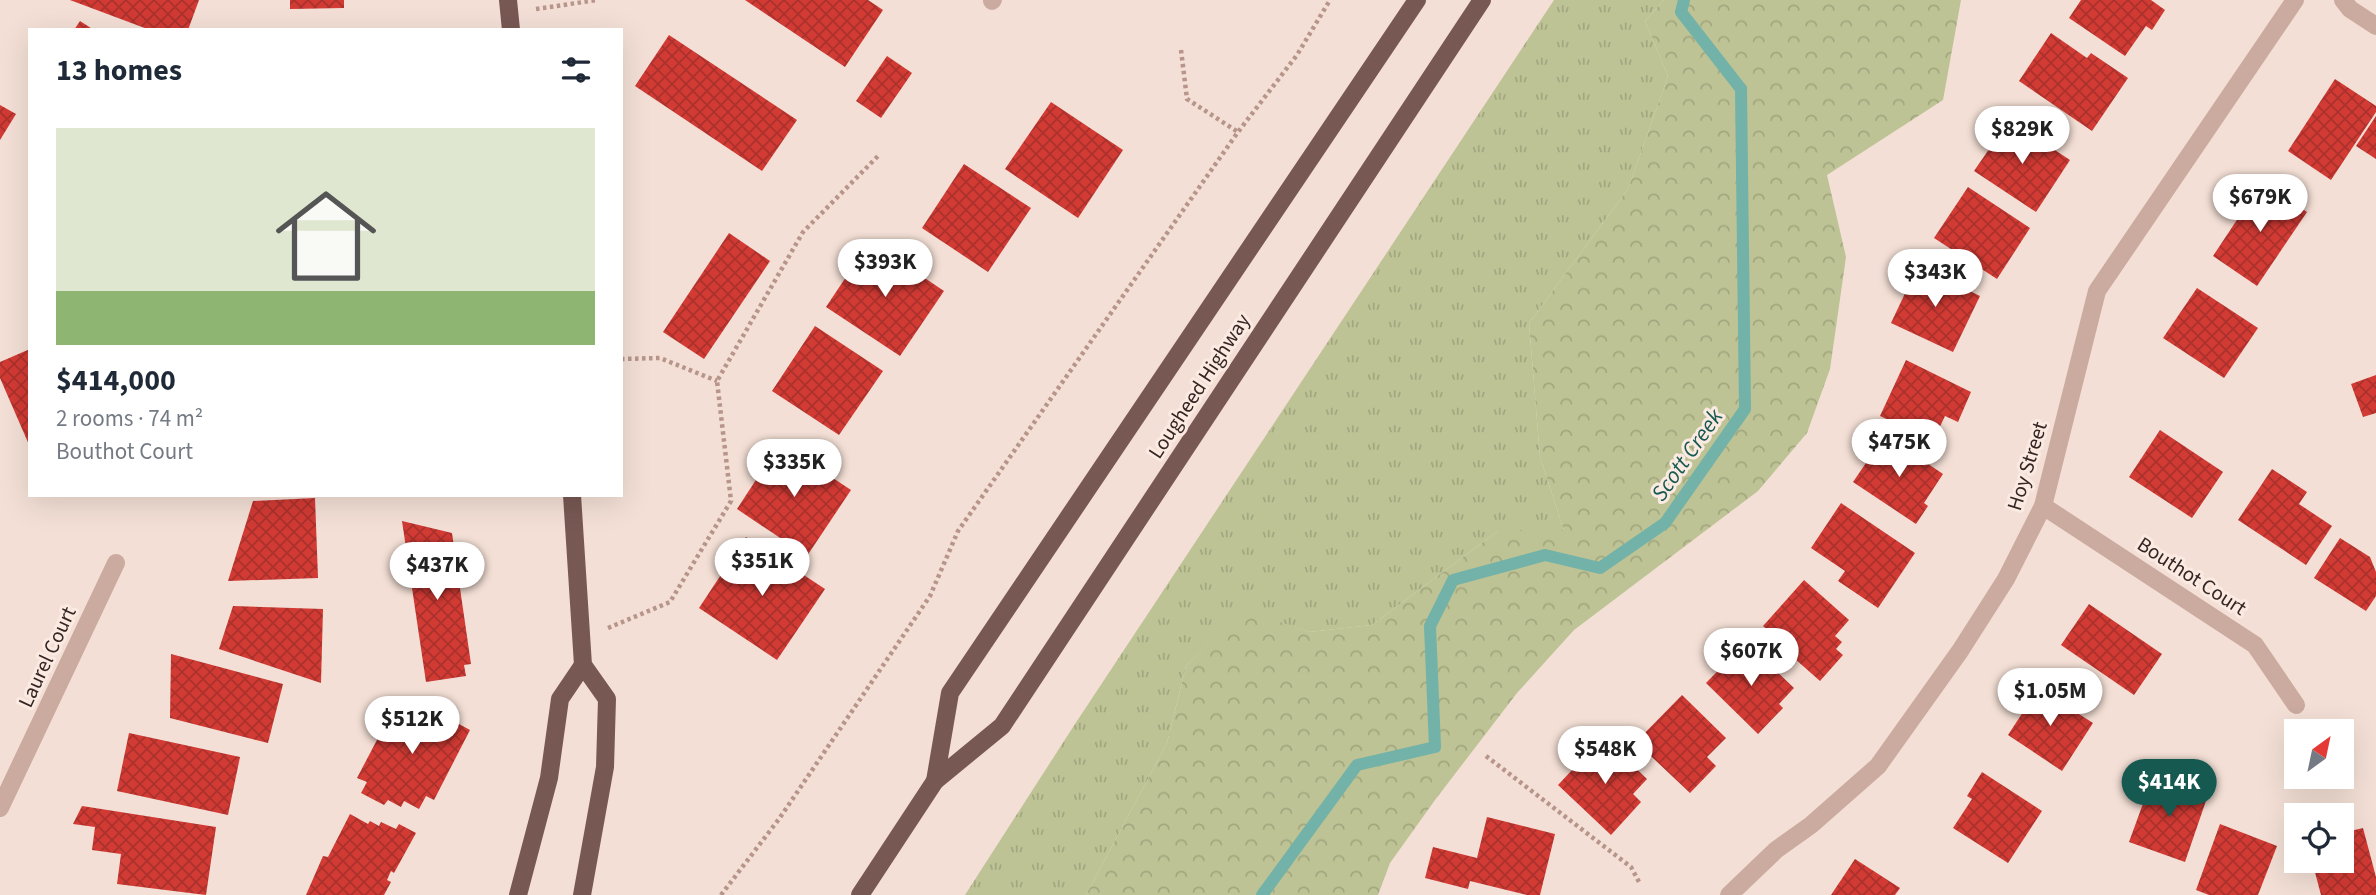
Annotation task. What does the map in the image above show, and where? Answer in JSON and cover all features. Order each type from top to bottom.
[{"type":"main road","name":"Lougheed Highway","points":[[935,781],[950,693],[1417,0]]},
{"type":"main road","name":"Lougheed Highway","points":[[860,895],[935,781],[1002,726],[1482,0]]},
{"type":"main road","points":[[572,497],[583,665],[607,699],[605,767],[582,895]]},
{"type":"main road","points":[[518,895],[549,778],[560,699],[583,665]]},
{"type":"street","name":"Hoy Street","points":[[1729,895],[1776,850],[1811,825],[1878,766],[1960,651],[2006,579],[2043,506],[2097,291],[2295,0]]},
{"type":"street","points":[[2343,0],[2350,9],[2376,26]]},
{"type":"street","name":"Bouthot Court","points":[[2043,506],[2255,645],[2296,705]]},
{"type":"street","name":"Laurel Court","points":[[0,807],[116,562]]},
{"type":"path","points":[[509,14],[597,0]]},
{"type":"path","points":[[720,895],[779,819],[929,596],[958,531],[1202,187],[1238,132],[1297,55],[1330,0]]},
{"type":"path","points":[[1181,50],[1187,99],[1238,132]]},
{"type":"path","points":[[580,639],[670,603],[731,501],[716,381],[803,232],[879,155]]},
{"type":"path","points":[[623,359],[660,358],[716,381]]},
{"type":"path","points":[[1486,757],[1632,867],[1639,882]]},
{"type":"green space","points":[[1554,0],[1664,0],[1645,21],[1668,76],[1628,189],[1529,323],[1540,457],[1564,531],[1498,531],[1372,625],[1309,632],[1244,611],[1186,666],[1167,743],[1086,895],[965,895],[1075,724]]},
{"type":"green space","points":[[1664,0],[1961,0],[1943,100],[1827,175],[1846,257],[1830,369],[1807,433],[1758,491],[1574,630],[1517,693],[1435,800],[1390,863],[1378,895],[1086,895],[1167,743],[1186,666],[1244,610],[1309,632],[1372,625],[1498,531],[1564,531],[1540,457],[1529,323],[1628,189],[1668,76],[1645,21]]},
{"type":"building","points":[[70,0],[199,0],[189,28],[145,28]]},
{"type":"building","points":[[290,0],[344,0],[344,8],[290,9]]},
{"type":"building","points":[[745,0],[868,0],[883,10],[845,67]]},
{"type":"building","points":[[2081,0],[2151,0],[2165,10],[2152,30],[2146,26],[2125,56],[2069,18]]},
{"type":"building","points":[[80,21],[91,28],[75,28]]},
{"type":"building","points":[[2051,33],[2087,58],[2091,53],[2128,78],[2092,131],[2019,81]]},
{"type":"building","points":[[669,35],[797,120],[762,171],[635,86]]},
{"type":"building","points":[[887,56],[912,73],[881,118],[856,101]]},
{"type":"building","points":[[2335,79],[2376,106],[2376,112],[2331,180],[2288,151]]},
{"type":"building","points":[[1051,102],[1123,150],[1078,218],[1005,169]]},
{"type":"building","points":[[0,105],[16,114],[0,140]]},
{"type":"building","points":[[2376,116],[2376,159],[2356,146]]},
{"type":"building","points":[[2009,120],[2070,160],[2036,212],[1974,171]]},
{"type":"building","points":[[964,164],[1031,208],[988,272],[922,228]]},
{"type":"building","points":[[2262,182],[2307,212],[2257,286],[2213,256]]},
{"type":"building","points":[[1968,187],[2030,228],[1997,279],[1934,238]]},
{"type":"building","points":[[729,233],[770,261],[704,359],[663,332]]},
{"type":"building","points":[[870,241],[944,291],[900,356],[826,307]]},
{"type":"building","points":[[1918,266],[1980,296],[1953,352],[1891,323]]},
{"type":"building","points":[[2197,288],[2258,328],[2224,378],[2163,338]]},
{"type":"building","points":[[815,326],[883,371],[839,435],[772,391]]},
{"type":"building","points":[[28,350],[28,442],[0,378],[0,362]]},
{"type":"building","points":[[1906,360],[1971,392],[1958,422],[1945,416],[1933,441],[1880,416]]},
{"type":"building","points":[[2376,375],[2376,413],[2363,417],[2351,384]]},
{"type":"building","points":[[2160,430],[2223,472],[2192,518],[2129,477]]},
{"type":"building","points":[[1885,435],[1943,474],[1924,503],[1928,506],[1916,524],[1853,482]]},
{"type":"building","points":[[780,443],[851,490],[807,556],[737,509]]},
{"type":"building","points":[[2272,469],[2307,492],[2299,504],[2332,526],[2306,565],[2238,520]]},
{"type":"building","points":[[315,498],[318,578],[228,581],[253,501]]},
{"type":"building","points":[[1841,503],[1915,553],[1878,608],[1838,581],[1845,571],[1811,548]]},
{"type":"building","points":[[402,521],[452,533],[471,664],[464,665],[466,676],[426,682]]},
{"type":"building","points":[[746,537],[825,589],[777,660],[699,608]]},
{"type":"building","points":[[2340,538],[2370,557],[2376,572],[2376,596],[2366,611],[2314,578]]},
{"type":"building","points":[[1804,580],[1849,620],[1835,636],[1842,642],[1836,649],[1843,655],[1820,681],[1763,626]]},
{"type":"building","points":[[2089,604],[2162,654],[2134,695],[2061,645]]},
{"type":"building","points":[[233,606],[323,609],[321,683],[219,649]]},
{"type":"building","points":[[1746,642],[1794,688],[1779,704],[1783,708],[1758,734],[1706,683]]},
{"type":"building","points":[[171,654],[283,684],[268,743],[170,718]]},
{"type":"building","points":[[2032,684],[2093,723],[2062,771],[2008,735],[2027,706],[2020,701]]},
{"type":"building","points":[[1682,695],[1726,738],[1707,757],[1716,766],[1690,793],[1636,742]]},
{"type":"building","points":[[398,700],[420,712],[424,705],[470,730],[434,800],[426,796],[419,809],[404,801],[401,807],[388,800],[384,805],[361,793],[367,782],[357,778]]},
{"type":"building","points":[[129,733],[240,757],[228,815],[117,791]]},
{"type":"building","points":[[1603,737],[1647,779],[1633,794],[1641,802],[1611,835],[1558,785]]},
{"type":"building","points":[[1982,772],[2042,811],[2008,863],[1953,828],[1972,799],[1967,796]]},
{"type":"building","points":[[2152,779],[2186,791],[2188,785],[2209,792],[2185,862],[2129,842]]},
{"type":"building","points":[[82,806],[216,827],[206,895],[117,884],[121,854],[92,850],[95,827],[73,824]]},
{"type":"building","points":[[350,814],[368,824],[370,821],[379,826],[381,822],[396,829],[399,824],[416,833],[394,873],[391,871],[387,880],[391,882],[384,895],[306,895],[323,856],[328,857]]},
{"type":"building","points":[[1487,817],[1555,834],[1540,895],[1527,895],[1470,881],[1468,889],[1425,878],[1433,847],[1477,858]]},
{"type":"building","points":[[2220,824],[2277,846],[2258,895],[2209,895],[2196,890]]},
{"type":"building","points":[[2363,828],[2376,877],[2376,895],[2321,895],[2315,873],[2354,873],[2354,830]]},
{"type":"building","points":[[1855,859],[1900,888],[1895,895],[1831,895]]},
{"type":"waterway","name":"Scott Creek","points":[[1262,895],[1357,765],[1435,747],[1430,626],[1453,580],[1545,555],[1600,568],[1665,523],[1745,409],[1741,89],[1681,12],[1684,0]]}]
